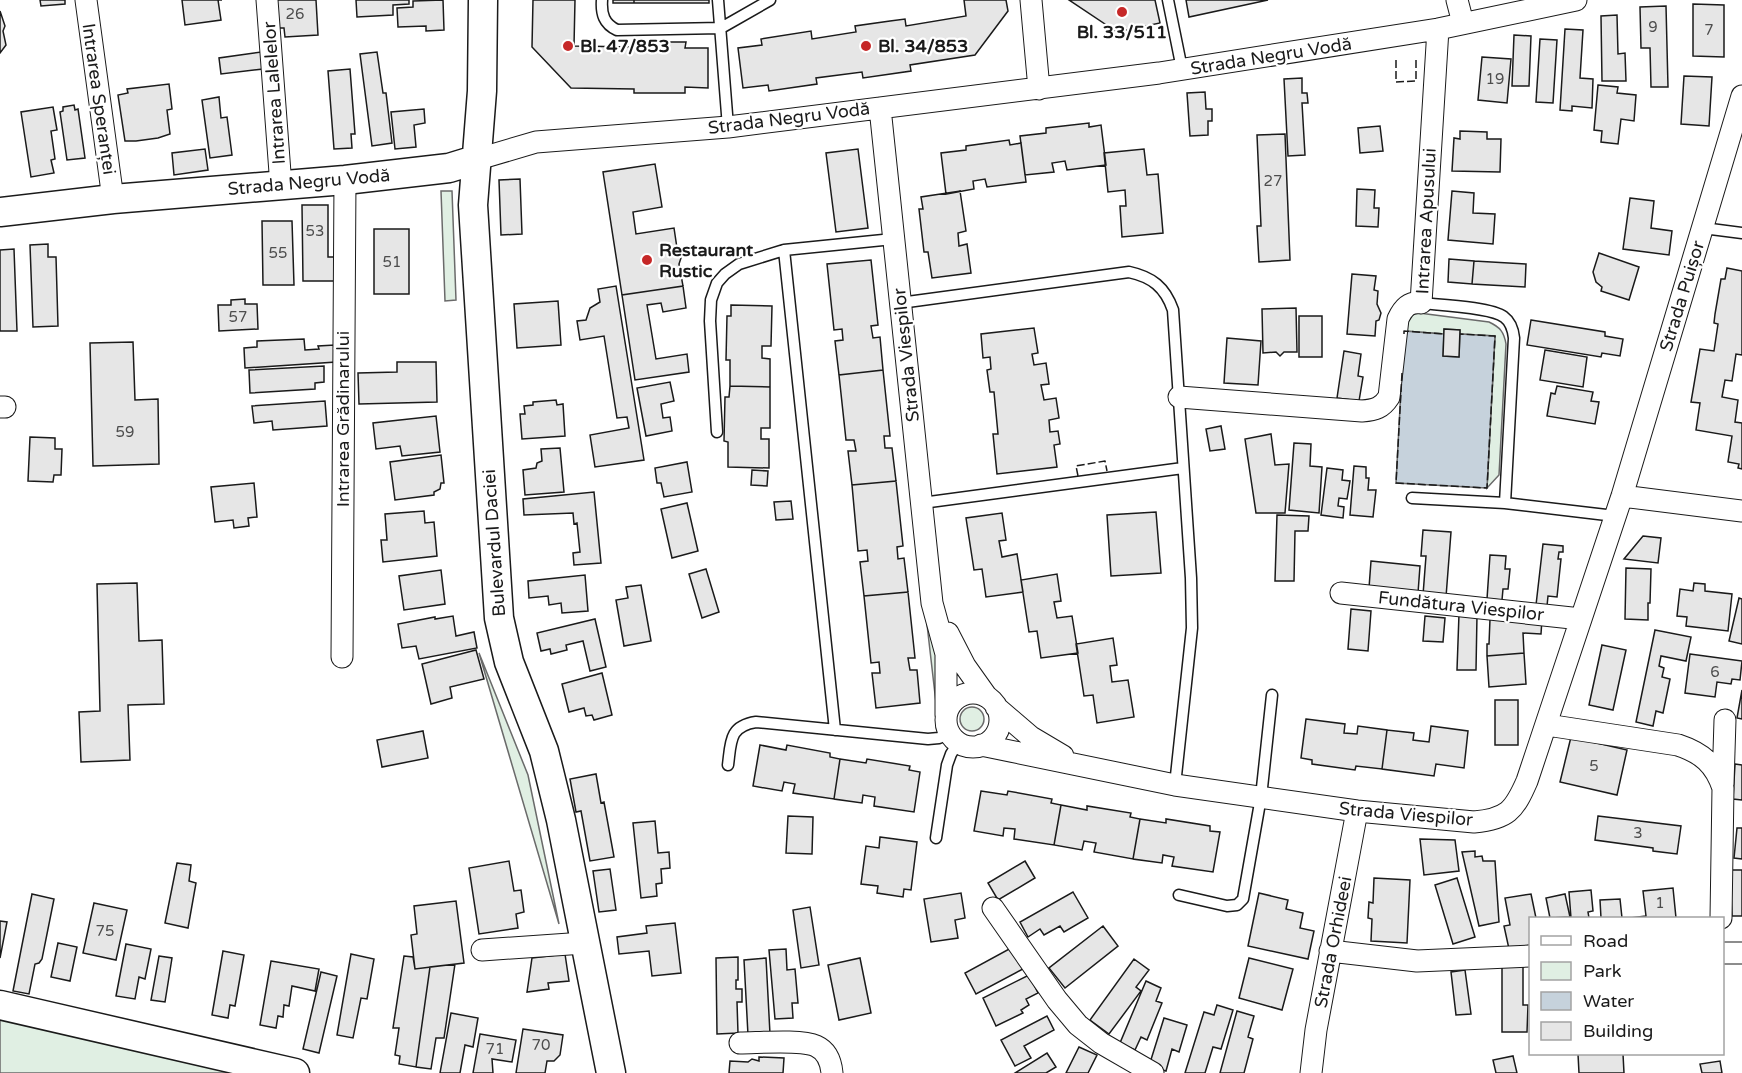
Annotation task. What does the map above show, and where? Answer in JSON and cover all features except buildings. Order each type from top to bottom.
[{"type":"street","name":"Intrarea Speranței","points":[[86,0],[113,199]]},
{"type":"street","name":"Intrarea Lalelelor","points":[[267,0],[281,186]]},
{"type":"street","name":"Bulevardul Daciei","points":[[483,0],[482,91],[473,205],[493,554],[499,618],[508,662],[544,751],[561,820],[611,1073]]},
{"type":"street","points":[[1031,0],[1039,89]]},
{"type":"street","points":[[1457,0],[1463,23]]},
{"type":"street","name":"Strada Negru Vodă","points":[[0,212],[113,199],[281,186],[448,168],[536,142],[728,127],[1039,89],[1438,29],[1576,0]]},
{"type":"street","name":"Intrarea Apusului","points":[[1179,397],[1362,411],[1374,410],[1384,405],[1389,397],[1398,319],[1410,303],[1421,303],[1438,29]]},
{"type":"street","name":"Strada Puișor","points":[[1622,496],[1742,96]]},
{"type":"street","name":"Strada Viespilor","points":[[880,108],[932,603],[946,654],[951,730]]},
{"type":"street","name":"Intrarea Grădinarului","points":[[342,657],[345,180]]},
{"type":"street","points":[[1622,496],[1742,511]]},
{"type":"street","name":"Strada Viespilor","points":[[981,745],[1175,784],[1261,797],[1357,811],[1474,822],[1492,820],[1508,813],[1519,799],[1527,781],[1622,496]]},
{"type":"street","name":"Fundătura Viespilor","points":[[1341,593],[1581,619]]},
{"type":"street","name":"Strada Viespilor","points":[[932,603],[965,666],[991,702],[1031,737],[1076,764]]},
{"type":"street","points":[[973,693],[991,702],[1000,721],[998,730],[990,741],[967,747],[951,730],[952,702],[964,694],[973,693]]},
{"type":"street","points":[[1720,917],[1725,720]]},
{"type":"street","points":[[1547,725],[1678,745],[1690,749],[1709,762],[1718,774],[1723,788]]},
{"type":"street","name":"Strada Orhideei","points":[[1311,1073],[1316,1030],[1357,811]]},
{"type":"street","points":[[993,908],[1057,1000],[1078,1025],[1095,1039],[1153,1073]]},
{"type":"street","points":[[482,950],[584,943]]},
{"type":"street","points":[[1330,951],[1417,961],[1529,956]]},
{"type":"street","points":[[1724,953],[1742,953]]},
{"type":"street","points":[[0,1005],[295,1073]]},
{"type":"street","points":[[740,1043],[799,1043],[817,1046],[828,1058],[832,1073]]},
{"type":"lane","points":[[602,0],[603,17],[610,26],[617,30],[721,28],[770,0]]},
{"type":"lane","points":[[718,0],[728,127]]},
{"type":"lane","points":[[1168,0],[1182,69]]},
{"type":"lane","points":[[1703,228],[1742,233]]},
{"type":"lane","points":[[717,432],[710,321],[711,300],[717,283],[725,274],[739,264],[784,250],[893,239]]},
{"type":"lane","points":[[784,250],[835,730]]},
{"type":"lane","points":[[900,303],[1129,272],[1145,275],[1161,287],[1168,298],[1173,310],[1191,578],[1192,628],[1175,784]]},
{"type":"lane","points":[[1421,303],[1492,311],[1510,323],[1514,338],[1505,503]]},
{"type":"lane","points":[[922,503],[1183,468]]},
{"type":"lane","points":[[1412,498],[1505,503],[1615,516]]},
{"type":"lane","points":[[1179,895],[1227,906],[1238,905],[1244,899],[1261,797],[1272,695]]},
{"type":"lane","points":[[728,765],[734,733],[740,726],[747,723],[928,739],[939,738],[951,730]]},
{"type":"lane","points":[[936,838],[947,765],[951,754],[951,730]]},
{"type":"green space","points":[[441,191],[452,191],[456,300],[445,301]]},
{"type":"green space","points":[[1419,313],[1489,322],[1499,328],[1504,336],[1506,344],[1499,475],[1487,488],[1495,336],[1460,334],[1460,330],[1444,329],[1444,334],[1404,331],[1410,315]]},
{"type":"green space","points":[[925,607],[937,650],[936,703]]},
{"type":"green space","points":[[479,653],[528,775],[559,924]]},
{"type":"green space","points":[[972,707],[981,710],[984,719],[981,728],[972,731],[963,728],[960,719],[963,710]]},
{"type":"green space","points":[[0,1016],[246,1073],[0,1073]]},
{"type":"water","points":[[1404,331],[1444,334],[1443,356],[1459,357],[1460,334],[1495,336],[1487,488],[1396,483]]},
{"type":"fence","points":[[1396,60],[1396,82],[1416,81],[1416,59]]},
{"type":"fence","points":[[1404,334],[1404,331],[1444,334]]},
{"type":"fence","points":[[1402,373],[1396,483],[1487,488],[1495,336],[1460,334]]},
{"type":"fence","points":[[1078,476],[1076,466],[1105,461],[1107,471]]},
{"type":"place","name":"Bl. 33/511","points":[[1122,12]]},
{"type":"place","name":"Bl. 47/853","points":[[568,46]]},
{"type":"place","name":"Bl. 34/853","points":[[866,46]]},
{"type":"place","name":"Restaurant Rustic","points":[[647,260]]}]
